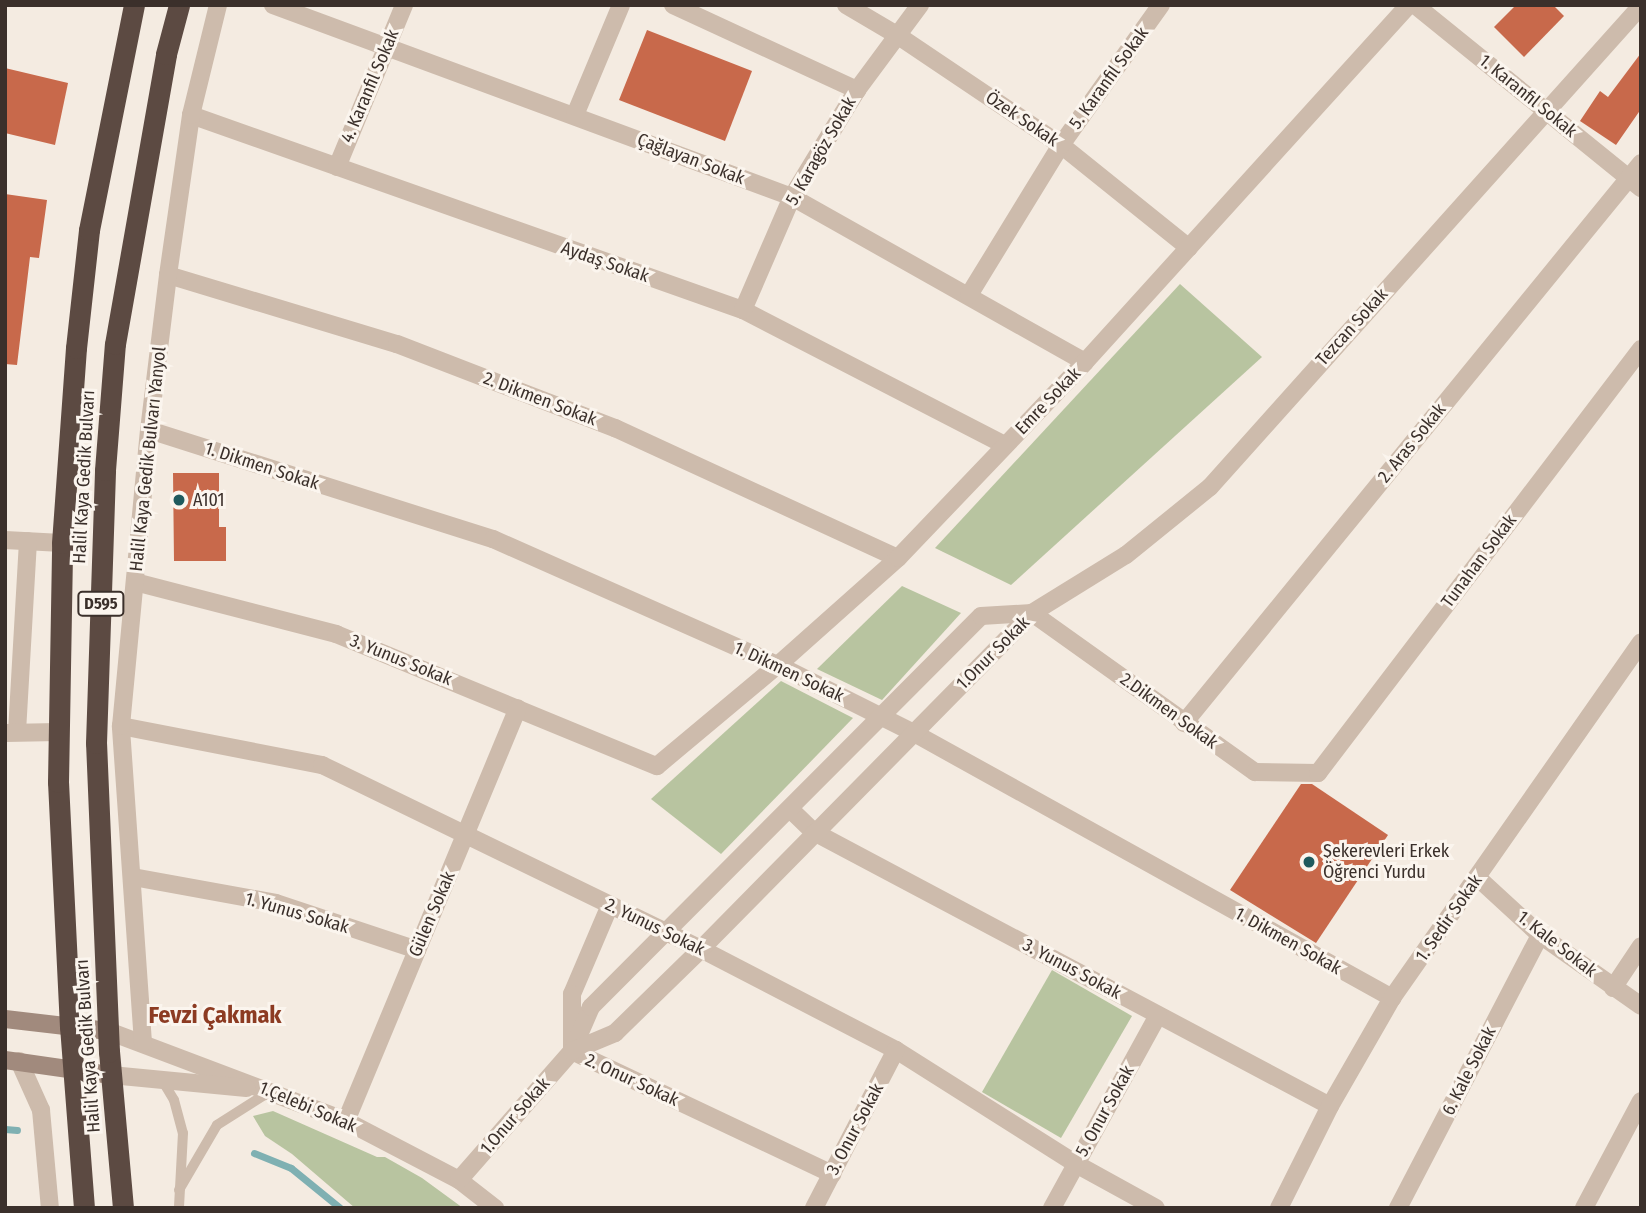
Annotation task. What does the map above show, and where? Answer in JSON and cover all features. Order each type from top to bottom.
[{"type":"highway","name":"Halil Kaya Gedik Bulvarı","points":[[84,1208],[70,1027],[58,732],[62,543],[76,348],[89,230],[134,5]]},
{"type":"highway","name":"Halil Kaya Gedik Bulvarı","points":[[123,1208],[108,1031],[96,743],[105,470],[116,344],[166,54],[179,5]]},
{"type":"street","name":"Halil Kaya Gedik Bulvarı Yanyol","points":[[143,1043],[121,726],[149,430],[168,275],[191,114],[218,5]]},
{"type":"street","name":"Çağlayan Sokak","points":[[273,5],[792,197],[1085,362]]},
{"type":"street","name":"4. Karanfil Sokak","points":[[337,167],[404,5]]},
{"type":"street","points":[[575,115],[621,5]]},
{"type":"street","points":[[673,5],[857,90]]},
{"type":"street","name":"Özek Sokak","points":[[846,5],[897,35],[1061,145],[1189,248]]},
{"type":"street","name":"5. Karagöz Sokak","points":[[743,310],[792,197],[857,90],[920,5]]},
{"type":"street","name":"5. Karanfil Sokak","points":[[969,295],[1061,145],[1161,5]]},
{"type":"street","name":"Emre Sokak","points":[[657,766],[778,665],[898,558],[1085,362],[1409,5]]},
{"type":"street","name":"1. Karanfil Sokak","points":[[1416,5],[1635,183]]},
{"type":"street","name":"Tezcan Sokak","points":[[1032,613],[1126,555],[1210,487],[1641,6]]},
{"type":"street","name":"Aydaş Sokak","points":[[191,114],[743,310],[1005,445]]},
{"type":"street","name":"2. Aras Sokak","points":[[1184,723],[1635,183],[1641,163]]},
{"type":"street","name":"2. Dikmen Sokak","points":[[168,275],[397,344],[615,428],[898,558]]},
{"type":"street","name":"Tunahan Sokak","points":[[1318,773],[1641,349]]},
{"type":"street","name":"1. Dikmen Sokak","points":[[149,430],[493,539],[778,665],[914,733],[1392,998]]},
{"type":"street","points":[[5,540],[62,543]]},
{"type":"street","points":[[29,541],[11,732],[58,732]]},
{"type":"street","name":"3. Yunus Sokak","points":[[135,582],[335,634],[657,766]]},
{"type":"street","name":"1.Onur Sokak","points":[[459,1180],[572,1051],[592,1007],[792,810],[981,616],[1032,613]]},
{"type":"street","name":"1.Onur Sokak","points":[[572,1051],[615,1033],[702,949],[1032,613]]},
{"type":"street","name":"2.Dikmen Sokak","points":[[1032,613],[1255,772],[1318,773]]},
{"type":"street","name":"1. Sedir Sokak","points":[[1279,1208],[1330,1107],[1392,998],[1641,642]]},
{"type":"street","name":"Gülen Sokak","points":[[346,1121],[518,708]]},
{"type":"street","name":"2. Yunus Sokak","points":[[121,726],[322,765],[702,949],[896,1050],[1076,1164],[1156,1208]]},
{"type":"street","name":"3. Yunus Sokak","points":[[792,810],[814,832],[1330,1107]]},
{"type":"street","name":"1. Yunus Sokak","points":[[133,877],[276,903],[417,950]]},
{"type":"street","name":"1. Kale Sokak","points":[[1478,877],[1540,935],[1641,1006]]},
{"type":"street","name":"2. Onur Sokak","points":[[610,905],[572,993],[572,1051],[831,1174]]},
{"type":"street","name":"6. Kale Sokak","points":[[1398,1208],[1540,935]]},
{"type":"street","points":[[1613,988],[1641,946]]},
{"type":"street","name":"5. Onur Sokak","points":[[1052,1208],[1158,1015]]},
{"type":"street","points":[[5,1019],[108,1031]]},
{"type":"street","name":"1.Çelebi Sokak","points":[[108,1031],[346,1121],[459,1180],[495,1208]]},
{"type":"street","name":"3. Onur Sokak","points":[[814,1208],[896,1050]]},
{"type":"street","points":[[12,1060],[111,1075],[271,1091]]},
{"type":"street","points":[[12,1060],[41,1110],[50,1208]]},
{"type":"street","points":[[1584,1208],[1639,1109]]},
{"type":"lane","points":[[162,1080],[174,1100],[183,1133],[179,1208]]},
{"type":"lane","points":[[179,1190],[217,1125],[271,1091]]},
{"type":"green space","points":[[1180,284],[1262,357],[1011,585],[935,548]]},
{"type":"green space","points":[[902,586],[961,613],[882,700],[817,669]]},
{"type":"green space","points":[[781,681],[853,718],[721,854],[651,799]]},
{"type":"green space","points":[[1052,970],[1132,1016],[1061,1138],[982,1092]]},
{"type":"green space","points":[[273,1111],[377,1157],[385,1157],[422,1178],[463,1208],[355,1208],[292,1154],[265,1136],[253,1116]]},
{"type":"building","points":[[1516,5],[1553,5],[1564,16],[1524,57],[1494,27]]},
{"type":"building","points":[[647,30],[752,71],[725,141],[619,100]]},
{"type":"building","points":[[1641,53],[1641,109],[1616,145],[1580,121],[1600,91],[1608,97]]},
{"type":"building","points":[[5,68],[68,83],[55,145],[5,133]]},
{"type":"building","points":[[5,194],[47,200],[39,258],[30,257],[17,365],[5,364]]},
{"type":"building","points":[[173,473],[219,473],[219,527],[226,527],[226,561],[174,561]]},
{"type":"building","name":"Şekerevleri Erkek Öğrenci Yurdu","points":[[1301,784],[1312,784],[1388,835],[1316,943],[1230,890]]},
{"type":"waterway","points":[[5,1129],[17,1130]]},
{"type":"waterway","points":[[254,1153],[291,1168],[340,1208]]},
{"type":"place","name":"A101","points":[[179,500]]},
{"type":"place","name":"Şekerevleri Erkek Öğrenci Yurdu","points":[[1309,862]]},
{"type":"district","name":"Fevzi Çakmak","points":[[215,1016]]}]
